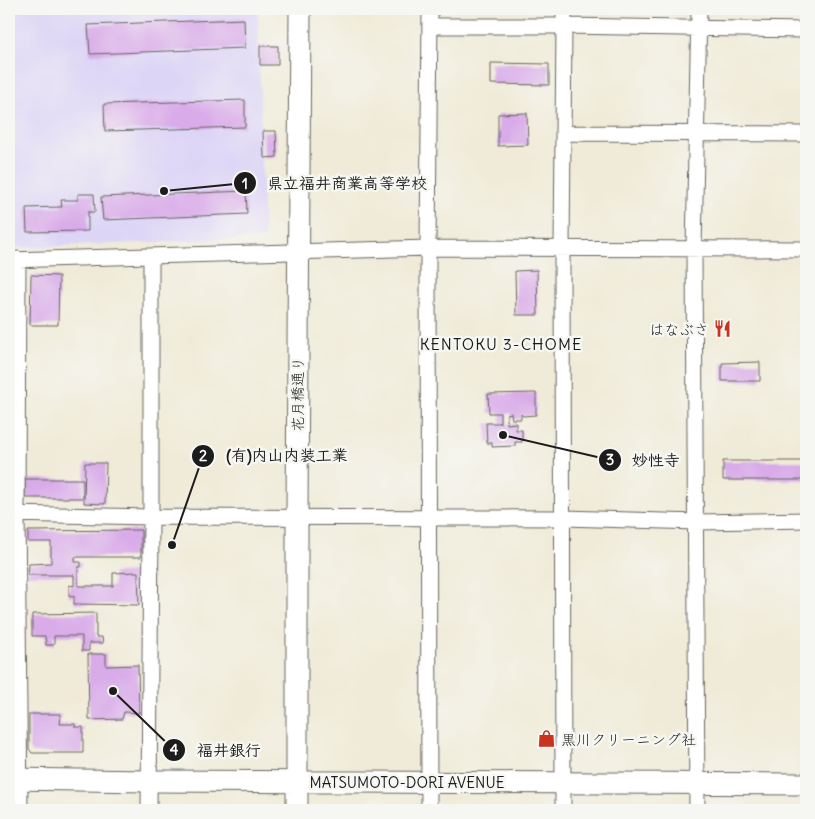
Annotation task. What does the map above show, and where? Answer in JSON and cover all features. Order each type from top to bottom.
[{"type":"street","name":"花月橋通り","points":[[297,810],[300,9]]},
{"type":"street","points":[[429,810],[428,248],[430,9]]},
{"type":"street","points":[[563,810],[564,518],[562,248],[564,9]]},
{"type":"street","points":[[697,810],[697,522],[694,248],[699,9]]},
{"type":"street","points":[[430,26],[806,30]]},
{"type":"street","points":[[564,133],[806,134]]},
{"type":"street","points":[[20,810],[14,779],[13,259],[428,248],[806,249]]},
{"type":"street","points":[[149,810],[151,256]]},
{"type":"street","points":[[13,514],[151,517],[564,518],[697,522],[806,520]]},
{"type":"street","name":"MATSUMOTO-DORI AVENUE","points":[[14,779],[806,784]]},
{"type":"shaded area","points":[[9,9],[258,9],[264,238],[9,248]]},
{"type":"building","points":[[244,19],[245,48],[90,54],[88,25]]},
{"type":"building","points":[[260,46],[278,46],[278,65],[260,65]]},
{"type":"building","points":[[491,63],[549,64],[549,85],[491,84]]},
{"type":"building","points":[[245,100],[245,127],[105,131],[104,104]]},
{"type":"building","points":[[527,113],[528,145],[498,146],[498,114]]},
{"type":"building","points":[[263,131],[276,131],[277,157],[264,158]]},
{"type":"building","points":[[246,191],[247,214],[103,220],[101,197]]},
{"type":"building","points":[[78,194],[94,194],[95,212],[88,212],[88,231],[27,232],[26,208],[62,207],[61,200],[78,200]]},
{"type":"building","points":[[10,206],[12,242],[9,242]]},
{"type":"building","points":[[537,270],[538,315],[516,315],[515,271]]},
{"type":"building","points":[[31,275],[59,276],[58,325],[30,325]]},
{"type":"building","points":[[760,362],[760,381],[722,381],[722,363]]},
{"type":"building","points":[[536,393],[536,415],[523,416],[521,414],[521,419],[512,419],[511,413],[507,414],[507,424],[516,423],[516,430],[522,430],[522,442],[515,442],[515,446],[492,447],[492,443],[487,443],[486,423],[500,423],[500,413],[489,413],[488,394]]},
{"type":"building","points":[[723,461],[806,461],[806,480],[723,480]]},
{"type":"building","points":[[85,463],[106,463],[105,504],[84,503]]},
{"type":"building","points":[[25,479],[83,479],[83,498],[25,498]]},
{"type":"building","points":[[141,530],[141,557],[75,557],[75,562],[81,562],[81,567],[78,567],[78,586],[113,586],[113,573],[138,572],[139,605],[74,604],[74,596],[69,597],[69,585],[74,586],[74,575],[28,575],[29,564],[51,563],[51,542],[28,542],[28,531]]},
{"type":"building","points":[[96,613],[96,637],[102,637],[103,643],[89,643],[89,651],[82,651],[82,636],[54,636],[54,645],[46,645],[45,636],[32,636],[32,614]]},
{"type":"building","points":[[88,654],[106,654],[106,666],[138,665],[139,713],[124,712],[122,719],[89,720]]},
{"type":"building","points":[[29,714],[61,714],[60,724],[75,724],[75,727],[83,727],[83,753],[32,753],[29,749]]},
{"type":"place","name":"県立福井商業高等学校","points":[[164,191]]},
{"type":"place","name":"はなぶさ","points":[[723,329]]},
{"type":"place","name":"妙性寺","points":[[503,435]]},
{"type":"place","name":"(有)内山内装工業","points":[[172,545]]},
{"type":"place","name":"福井銀行","points":[[113,691]]},
{"type":"place","name":"黒川クリーニング社","points":[[547,739]]},
{"type":"district","name":"KENTOKU 3-CHOME","points":[[501,344]]}]
